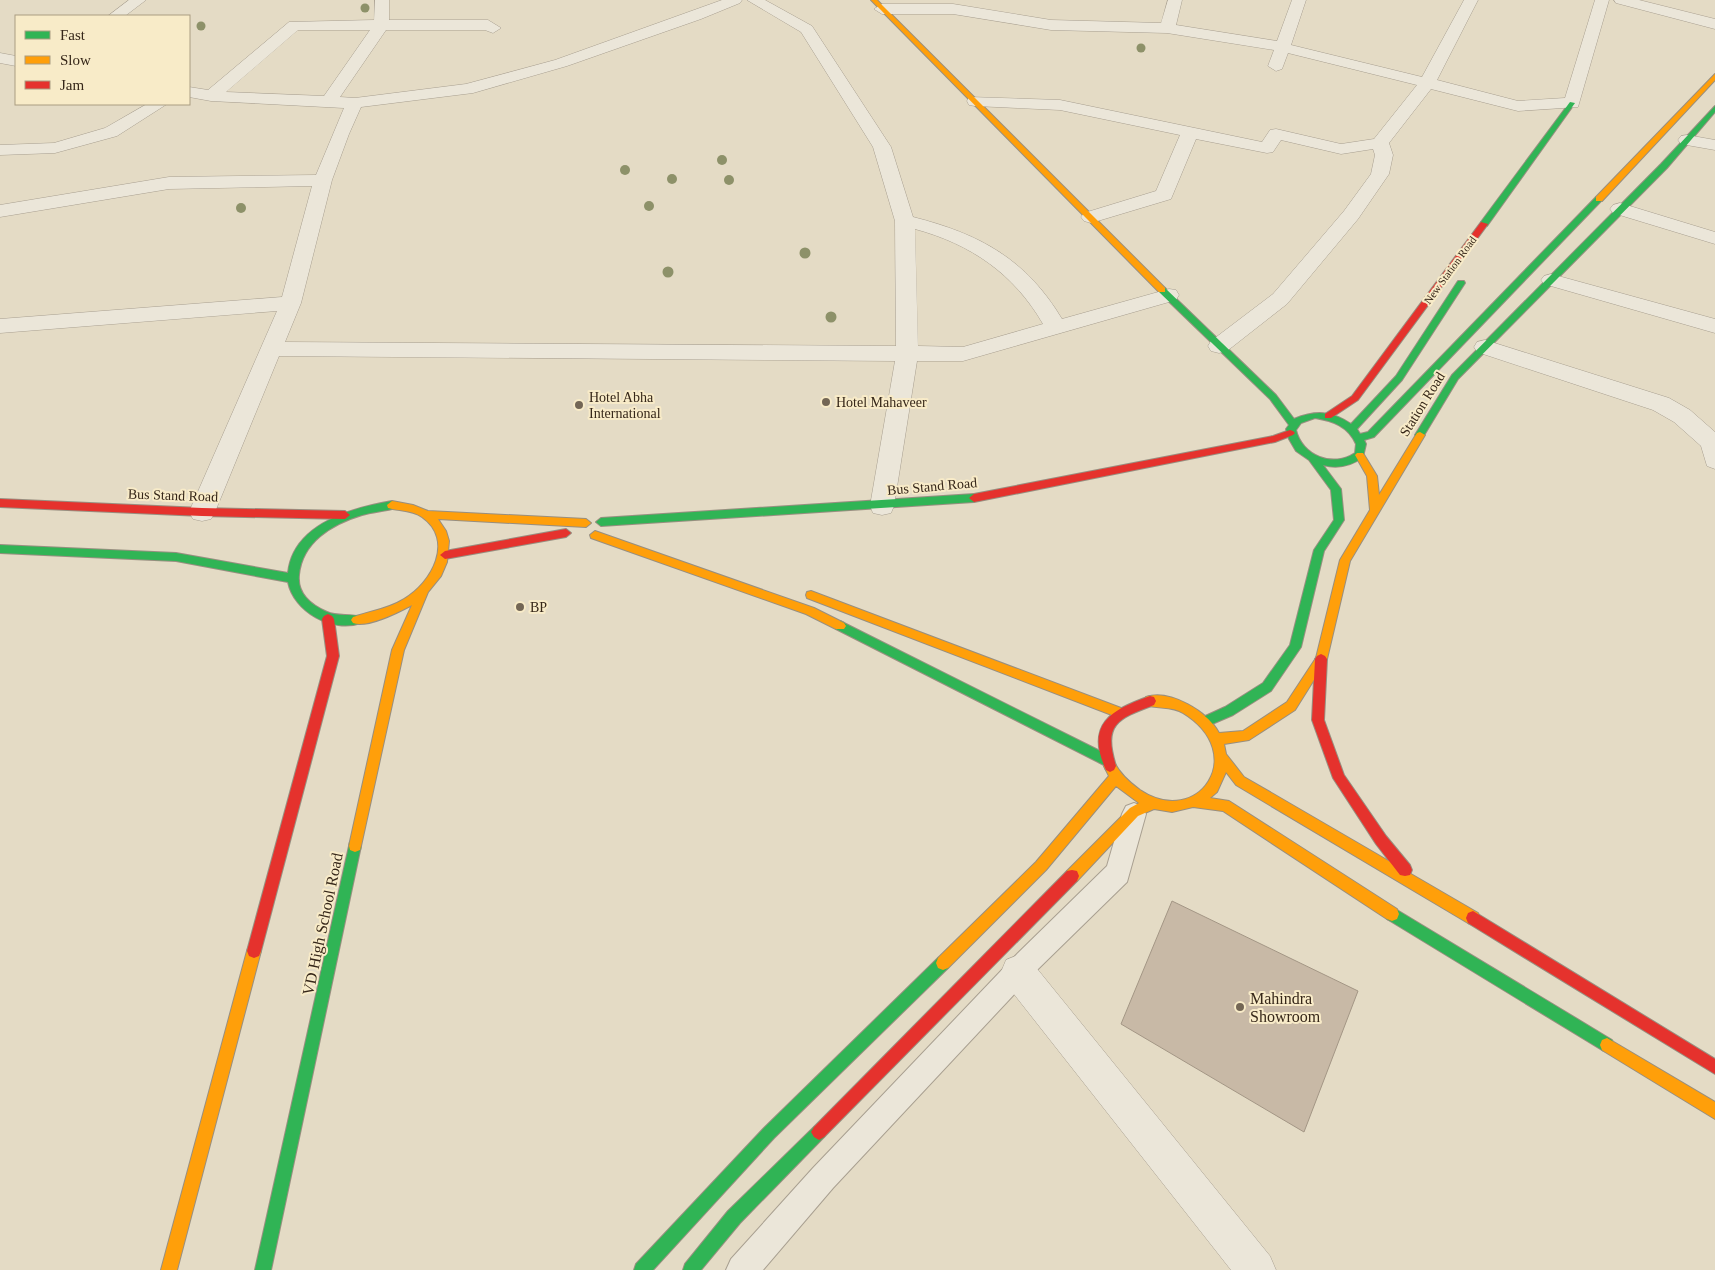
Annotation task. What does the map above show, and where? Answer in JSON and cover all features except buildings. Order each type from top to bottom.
[{"type":"main road","points":[[878,4],[1219,346],[1273,397],[1291,429],[1293,442],[1301,452],[1326,464],[1340,464],[1352,462],[1360,455],[1363,446],[1360,437],[1352,428],[1328,416],[1314,415],[1301,418],[1291,429]]},
{"type":"main road","name":"Station Road","points":[[1360,437],[1371,435],[1443,357],[1640,157],[1715,76]]},
{"type":"main road","name":"Station Road","points":[[1217,739],[1245,736],[1291,706],[1321,659],[1345,560],[1456,377],[1620,210],[1715,108]]},
{"type":"main road","name":"New Station Road","points":[[1487,240],[1568,109]]},
{"type":"main road","name":"New Station Road","points":[[1328,416],[1355,398],[1385,360],[1568,109]]},
{"type":"main road","name":"New Station Road","points":[[1352,428],[1372,411],[1421,349],[1467,274]]},
{"type":"main road","points":[[1273,397],[1314,415]]},
{"type":"main road","name":"Bus Stand Road","points":[[602,524],[960,501],[1275,439],[1291,429]]},
{"type":"main road","points":[[1360,455],[1372,476],[1375,510]]},
{"type":"main road","points":[[1205,722],[1229,712],[1267,687],[1294,647],[1319,550],[1339,520],[1336,489],[1313,459]]},
{"type":"main road","name":"Bus Stand Road","points":[[0,503],[202,512],[345,515]]},
{"type":"main road","points":[[392,505],[411,508],[427,515],[439,525],[444,539],[445,554],[439,571],[424,590],[403,605],[378,616],[352,620],[328,619],[308,610],[296,596],[291,578],[296,560],[307,542],[324,527],[345,515],[369,507],[392,505]]},
{"type":"main road","points":[[427,515],[584,527]]},
{"type":"main road","points":[[445,554],[584,527],[594,521],[660,545]]},
{"type":"main road","points":[[595,535],[601,532],[602,524]]},
{"type":"main road","points":[[584,527],[587,535],[595,535],[810,611],[1106,760]]},
{"type":"main road","points":[[0,549],[176,557],[291,578]]},
{"type":"main road","name":"VD High School Road","points":[[263,1270],[398,650],[424,590]]},
{"type":"main road","points":[[801,592],[1117,712]]},
{"type":"main road","points":[[169,1270],[333,656],[328,619]]},
{"type":"main road","points":[[1321,659],[1318,720],[1338,778],[1381,840],[1416,883]]},
{"type":"main road","points":[[1144,807],[1116,777],[1106,760],[1103,742],[1108,725],[1117,712],[1132,704],[1141,702],[1169,703],[1188,709],[1205,722],[1217,739],[1223,758],[1240,781],[1416,883],[1715,1067]]},
{"type":"main road","points":[[1196,802],[1212,792],[1221,776],[1223,758]]},
{"type":"main road","points":[[642,1270],[712,1190],[807,1094],[993,916],[1086,816],[1116,777]]},
{"type":"main road","points":[[691,1270],[734,1217],[1144,807],[1175,806],[1196,802],[1225,805],[1385,910],[1715,1111]]},
{"type":"street","points":[[116,15],[139,0]]},
{"type":"street","points":[[330,100],[381,25],[382,0]]},
{"type":"street","points":[[691,0],[696,16]]},
{"type":"street","points":[[190,92],[211,96],[330,100],[356,103],[467,89],[560,63],[696,16],[735,0]]},
{"type":"street","points":[[754,0],[807,29],[882,147],[905,221],[907,354],[882,506]]},
{"type":"street","points":[[1167,28],[1176,0]]},
{"type":"street","points":[[1276,66],[1299,0]]},
{"type":"street","points":[[976,101],[1060,105],[1268,148],[1276,134],[1341,149],[1380,144],[1427,83],[1471,0]]},
{"type":"street","points":[[878,4],[953,9],[1051,25],[1167,28],[1282,48],[1518,106],[1568,109],[1602,0]]},
{"type":"street","points":[[1621,0],[1715,24]]},
{"type":"street","points":[[211,96],[294,25],[488,25],[493,28]]},
{"type":"street","points":[[0,58],[15,61]]},
{"type":"street","points":[[202,512],[291,303],[323,180],[340,134],[356,103]]},
{"type":"street","points":[[0,150],[55,148],[111,132],[157,105]]},
{"type":"street","points":[[1091,217],[1164,195],[1190,132]]},
{"type":"street","points":[[1687,140],[1715,145]]},
{"type":"street","points":[[1219,346],[1280,299],[1351,215],[1380,174],[1384,154],[1380,144]]},
{"type":"street","points":[[0,211],[169,183],[323,180]]},
{"type":"street","points":[[1620,210],[1715,238]]},
{"type":"street","points":[[905,221],[942,229],[974,242],[1009,268],[1034,292],[1056,327]]},
{"type":"street","points":[[1551,280],[1715,326]]},
{"type":"street","points":[[271,349],[963,354],[1169,295]]},
{"type":"street","points":[[0,326],[291,303]]},
{"type":"street","points":[[1485,347],[1661,404],[1693,425],[1712,443],[1715,460]]},
{"type":"street","points":[[1018,972],[1256,1270]]},
{"type":"lane","points":[[742,1270],[823,1178],[1018,972],[1118,872],[1144,807]]},
{"type":"traffic: fast","points":[[1484,224],[1572,103]]},
{"type":"traffic: fast","points":[[1420,435],[1455,377],[1664,166],[1715,108]]},
{"type":"traffic: fast","points":[[1360,437],[1371,435],[1599,199]]},
{"type":"traffic: fast","points":[[1353,428],[1399,378],[1461,283]]},
{"type":"traffic: fast","points":[[1162,290],[1273,397],[1293,424]]},
{"type":"traffic: fast","points":[[1314,415],[1329,417],[1348,426],[1358,437],[1361,444],[1360,455],[1351,461],[1329,463],[1318,460],[1299,448],[1293,439],[1291,429],[1298,421],[1314,415]]},
{"type":"traffic: fast","points":[[1205,722],[1229,711],[1267,687],[1295,647],[1319,550],[1339,520],[1336,489],[1313,459]]},
{"type":"traffic: fast","points":[[601,522],[974,498]]},
{"type":"traffic: fast","points":[[357,620],[345,621],[329,618],[305,604],[299,597],[294,584],[295,562],[302,548],[313,536],[327,526],[360,512],[392,505]]},
{"type":"traffic: fast","points":[[0,549],[176,557],[291,578]]},
{"type":"traffic: fast","points":[[840,626],[1106,760]]},
{"type":"traffic: fast","points":[[263,1270],[355,846]]},
{"type":"traffic: fast","points":[[1392,914],[1607,1045]]},
{"type":"traffic: fast","points":[[642,1270],[769,1133],[943,963]]},
{"type":"traffic: fast","points":[[691,1270],[734,1217],[819,1132]]},
{"type":"traffic: slow","points":[[874,0],[1162,290]]},
{"type":"traffic: slow","points":[[1599,199],[1715,76]]},
{"type":"traffic: slow","points":[[1217,739],[1245,736],[1291,706],[1321,659],[1345,560],[1420,435]]},
{"type":"traffic: slow","points":[[1360,455],[1372,476],[1375,510]]},
{"type":"traffic: slow","points":[[357,620],[375,616],[409,602],[431,582],[441,562],[444,552],[443,541],[440,531],[434,522],[417,510],[392,505]]},
{"type":"traffic: slow","points":[[427,515],[586,523]]},
{"type":"traffic: slow","points":[[595,535],[810,611],[840,626]]},
{"type":"traffic: slow","points":[[355,846],[398,650],[424,590]]},
{"type":"traffic: slow","points":[[811,595],[1117,712]]},
{"type":"traffic: slow","points":[[1110,766],[1115,776],[1142,798],[1157,804],[1172,806],[1182,805],[1200,798],[1212,788],[1220,776],[1222,761],[1219,747],[1212,732],[1201,720],[1183,707],[1165,702],[1150,701]]},
{"type":"traffic: slow","points":[[1223,758],[1240,781],[1473,918]]},
{"type":"traffic: slow","points":[[943,963],[1041,866],[1116,777]]},
{"type":"traffic: slow","points":[[1196,802],[1225,805],[1392,914]]},
{"type":"traffic: slow","points":[[1072,876],[1134,812],[1153,803]]},
{"type":"traffic: slow","points":[[169,1270],[254,951]]},
{"type":"traffic: slow","points":[[1607,1045],[1715,1111]]},
{"type":"traffic: jam","points":[[1328,416],[1355,398],[1484,224]]},
{"type":"traffic: jam","points":[[974,498],[1275,439],[1290,433]]},
{"type":"traffic: jam","points":[[0,503],[202,512],[345,515]]},
{"type":"traffic: jam","points":[[445,555],[566,533]]},
{"type":"traffic: jam","points":[[254,951],[333,656],[328,619]]},
{"type":"traffic: jam","points":[[1321,659],[1318,720],[1339,778],[1381,840],[1405,870]]},
{"type":"traffic: jam","points":[[1110,766],[1104,740],[1110,722],[1126,711],[1150,701]]},
{"type":"traffic: jam","points":[[819,1132],[1072,876]]},
{"type":"traffic: jam","points":[[1473,918],[1715,1067]]},
{"type":"place","name":"Hotel Mahaveer","points":[[826,402]]},
{"type":"place","name":"Hotel Abha International","points":[[579,405]]},
{"type":"place","name":"BP","points":[[520,607]]},
{"type":"place","name":"Mahindra Showroom","points":[[1240,1007]]}]
